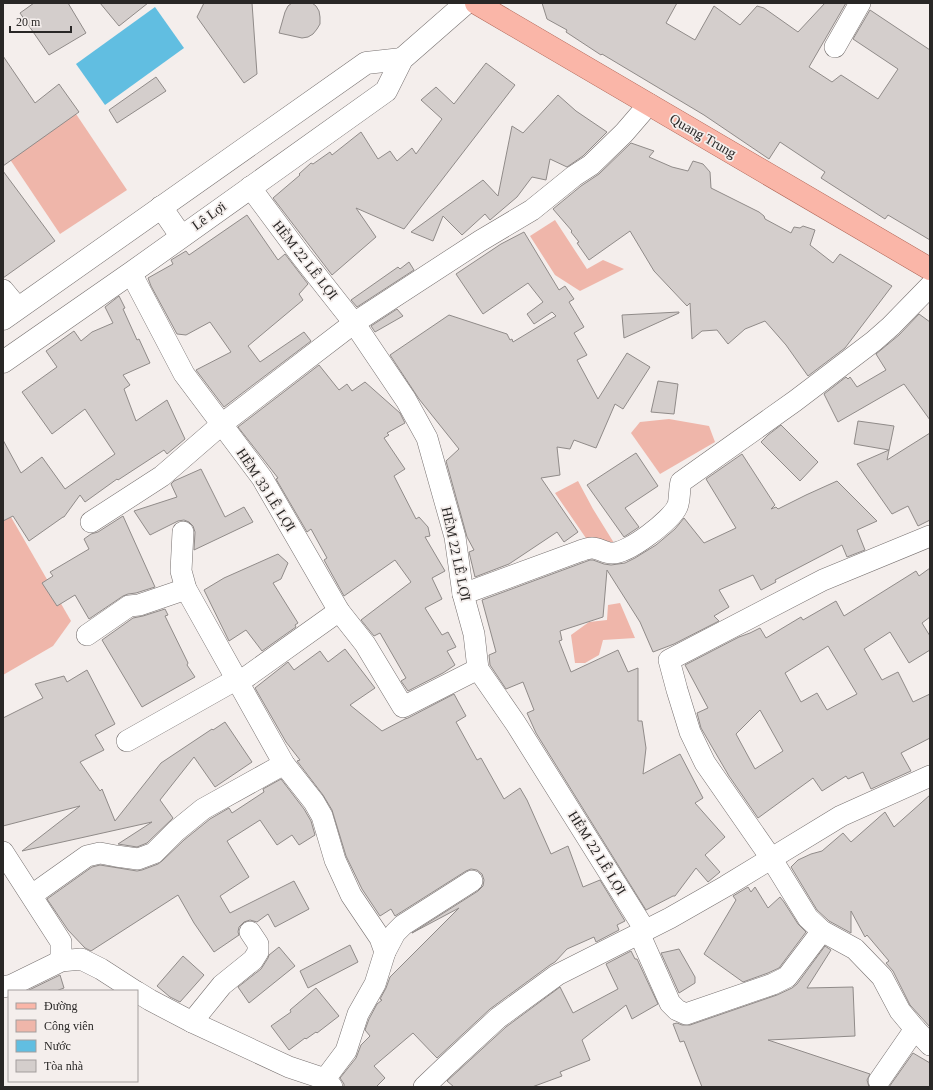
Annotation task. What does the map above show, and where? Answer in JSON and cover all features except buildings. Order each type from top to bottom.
[{"type":"main road","name":"Lê Lợi","points":[[3,362],[131,273],[386,91],[402,59],[466,3]]},
{"type":"main road","name":"Quang Trung","points":[[476,3],[930,269]]},
{"type":"main road","points":[[10,313],[366,63],[402,59]]},
{"type":"main road","points":[[161,207],[181,236]]},
{"type":"street","points":[[835,48],[860,3]]},
{"type":"street","points":[[91,522],[162,476],[222,424],[354,323],[480,241],[532,210],[574,176],[591,165],[624,133],[649,104]]},
{"type":"street","name":"HẺM 22 LÊ LỢI","points":[[250,187],[302,257],[354,323],[406,400],[427,438],[455,537],[463,594],[474,634],[478,669],[516,724],[642,931],[670,1003],[677,1010],[686,1014],[773,984],[787,977],[822,931]]},
{"type":"street","name":"HẺM 33 LÊ LỢI","points":[[131,273],[184,374],[262,478],[339,611],[364,644],[404,707],[478,669]]},
{"type":"street","points":[[463,594],[580,550],[592,548],[613,553],[626,549],[640,541],[673,514],[678,505],[681,482],[795,401],[874,341],[891,326],[930,286]]},
{"type":"street","points":[[3,290],[10,313]]},
{"type":"street","points":[[183,532],[181,571],[186,588],[284,764],[314,802],[322,816],[335,860],[351,895],[380,938],[385,952]]},
{"type":"street","points":[[930,536],[823,580],[669,660],[676,690],[690,732],[705,763],[771,858],[808,918],[822,931],[855,949],[882,977],[900,1011],[930,1045]]},
{"type":"street","points":[[88,635],[129,606],[139,605],[186,588]]},
{"type":"street","points":[[127,741],[238,681],[339,611]]},
{"type":"street","points":[[32,895],[87,856],[100,853],[138,859],[154,853],[176,831],[203,809],[284,764]]},
{"type":"street","points":[[424,1087],[498,1018],[557,975],[670,918],[726,886],[841,816],[930,776]]},
{"type":"street","points":[[3,852],[62,942],[61,961]]},
{"type":"street","points":[[138,993],[192,1022],[328,1083],[346,1051],[358,1014],[375,984],[385,952],[395,933],[404,925],[472,881]]},
{"type":"street","points":[[192,1022],[222,986],[253,960],[258,952],[258,944],[250,932]]},
{"type":"street","points":[[3,988],[61,961],[81,959],[101,969],[133,990]]},
{"type":"street","points":[[879,1081],[915,1029]]},
{"type":"green space","points":[[72,108],[127,190],[60,234],[5,152]]},
{"type":"green space","points":[[555,220],[587,269],[603,260],[624,269],[580,291],[555,275],[530,236]]},
{"type":"green space","points":[[669,419],[709,426],[715,442],[660,474],[631,433],[640,422]]},
{"type":"green space","points":[[578,481],[614,543],[590,544],[555,493]]},
{"type":"green space","points":[[11,517],[71,621],[53,646],[3,675],[3,521]]},
{"type":"green space","points":[[620,603],[635,638],[603,640],[599,655],[585,663],[575,663],[571,635],[589,622],[607,620],[608,605]]},
{"type":"water","points":[[155,7],[184,48],[105,105],[76,64]]}]
